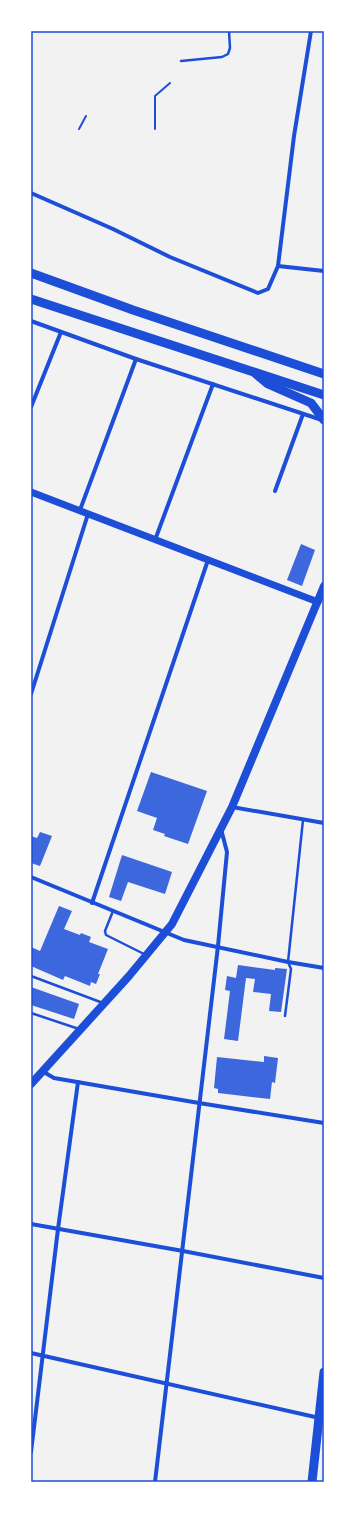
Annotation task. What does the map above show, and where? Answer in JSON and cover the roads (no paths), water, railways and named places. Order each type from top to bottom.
[{"type":"main road","points":[[31,273],[133,310],[324,374]]},
{"type":"main road","points":[[31,299],[324,395]]},
{"type":"main road","points":[[252,371],[268,384],[311,404],[324,420]]},
{"type":"main road","points":[[31,1084],[146,956],[172,924],[232,807],[324,586]]},
{"type":"main road","points":[[312,1482],[322,1419],[324,1372]]},
{"type":"street","points":[[31,193],[113,229],[170,257],[258,293],[268,289],[278,266],[294,136],[311,31]]},
{"type":"street","points":[[278,266],[324,271]]},
{"type":"street","points":[[31,321],[136,358],[324,420]]},
{"type":"street","points":[[31,407],[60,332]]},
{"type":"street","points":[[80,510],[136,358]]},
{"type":"street","points":[[155,540],[213,384]]},
{"type":"street","points":[[275,491],[303,414]]},
{"type":"street","points":[[31,492],[318,602]]},
{"type":"street","points":[[31,694],[88,513]]},
{"type":"street","points":[[92,903],[208,560]]},
{"type":"street","points":[[232,807],[324,823]]},
{"type":"street","points":[[155,1482],[218,946],[227,852],[221,829]]},
{"type":"street","points":[[31,877],[184,940],[324,968]]},
{"type":"street","points":[[42,1071],[54,1078],[324,1123]]},
{"type":"street","points":[[31,1452],[58,1229],[78,1082]]},
{"type":"street","points":[[31,1224],[183,1250],[324,1278]]},
{"type":"street","points":[[31,1353],[322,1419]]},
{"type":"lane","points":[[181,61],[222,57],[228,54],[230,48],[229,31]]},
{"type":"lane","points":[[285,1016],[290,969],[288,962],[304,819]]},
{"type":"lane","points":[[113,911],[105,931],[106,934],[146,956]]},
{"type":"lane","points":[[31,976],[104,1003]]},
{"type":"lane","points":[[31,1013],[80,1030]]}]
